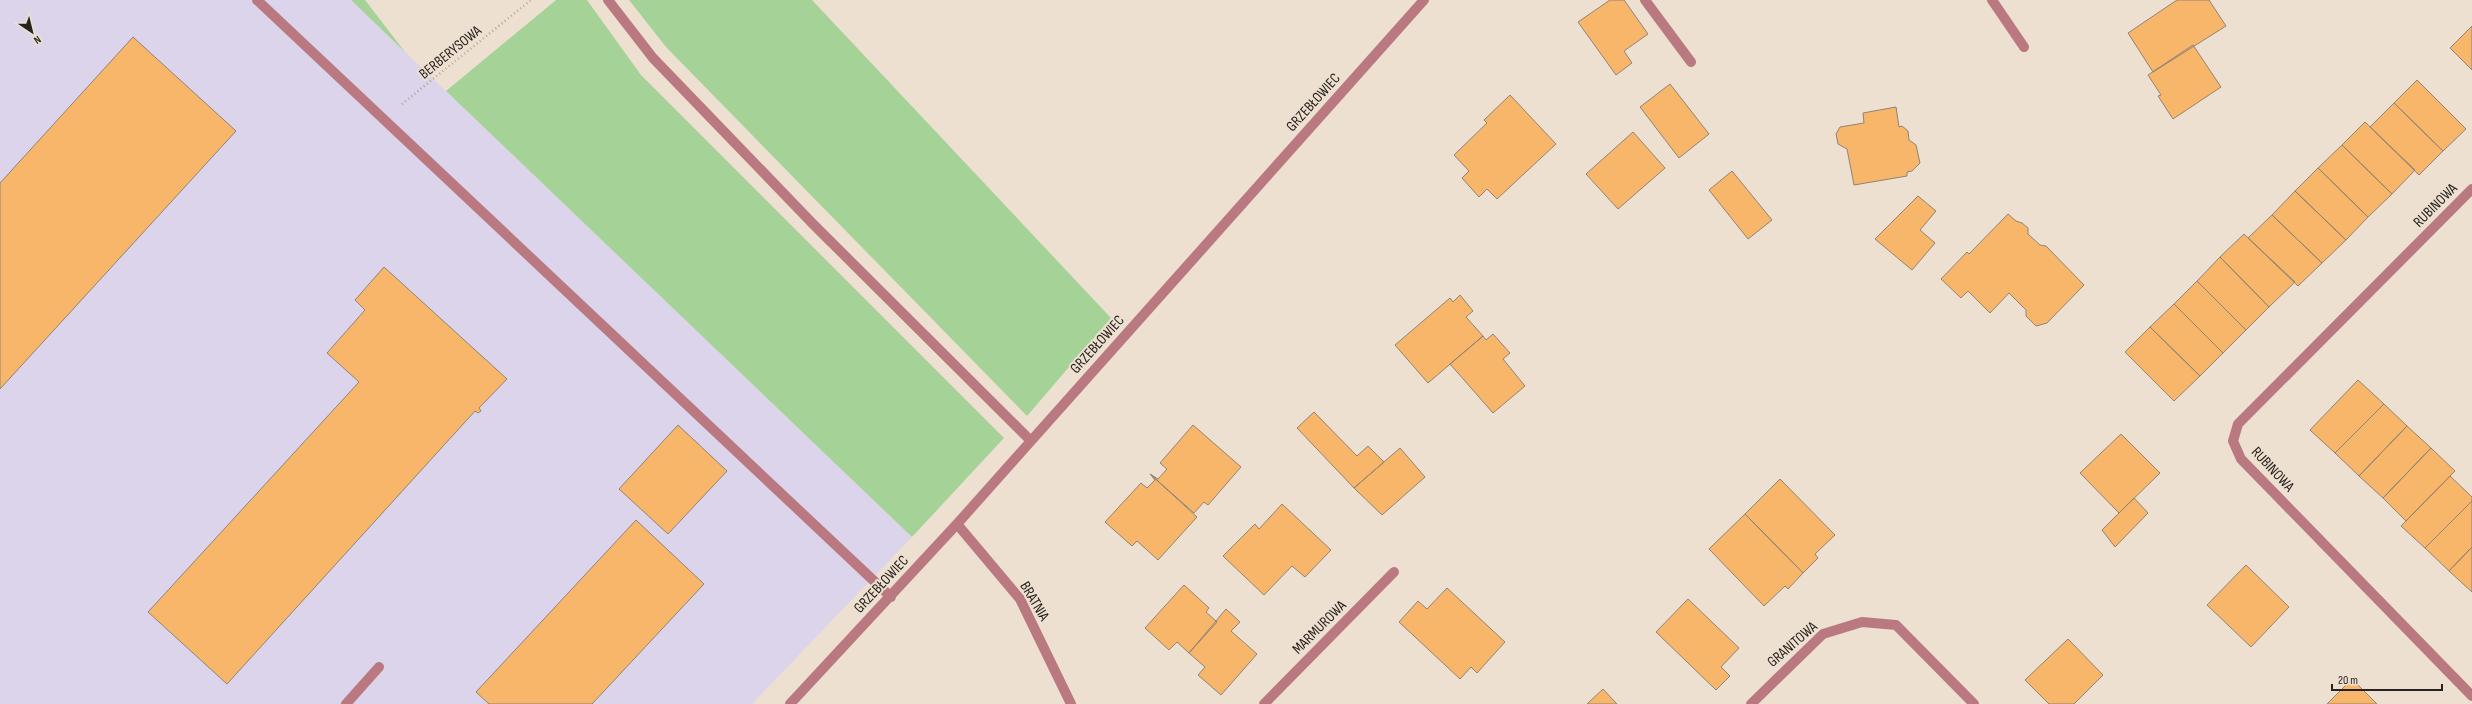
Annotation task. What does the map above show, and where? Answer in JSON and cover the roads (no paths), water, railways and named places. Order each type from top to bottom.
[{"type":"street","points":[[256,0],[891,597]]},
{"type":"street","points":[[608,0],[653,58],[813,224],[1031,441]]},
{"type":"street","name":"GRZEBŁOWIEC","points":[[790,704],[891,597],[957,524],[1424,0]]},
{"type":"street","points":[[1645,0],[1691,62]]},
{"type":"street","points":[[1992,0],[2024,47]]},
{"type":"street","name":"RUBINOWA","points":[[2472,189],[2238,424],[2233,441],[2241,459],[2472,696]]},
{"type":"street","name":"BRATNIA","points":[[957,524],[1020,599],[1071,704]]},
{"type":"street","name":"MARMUROWA","points":[[1264,704],[1394,572]]},
{"type":"street","name":"GRANITOWA","points":[[1751,704],[1780,673],[1823,634],[1862,622],[1896,625],[1974,704]]},
{"type":"street","points":[[346,704],[380,667]]}]
